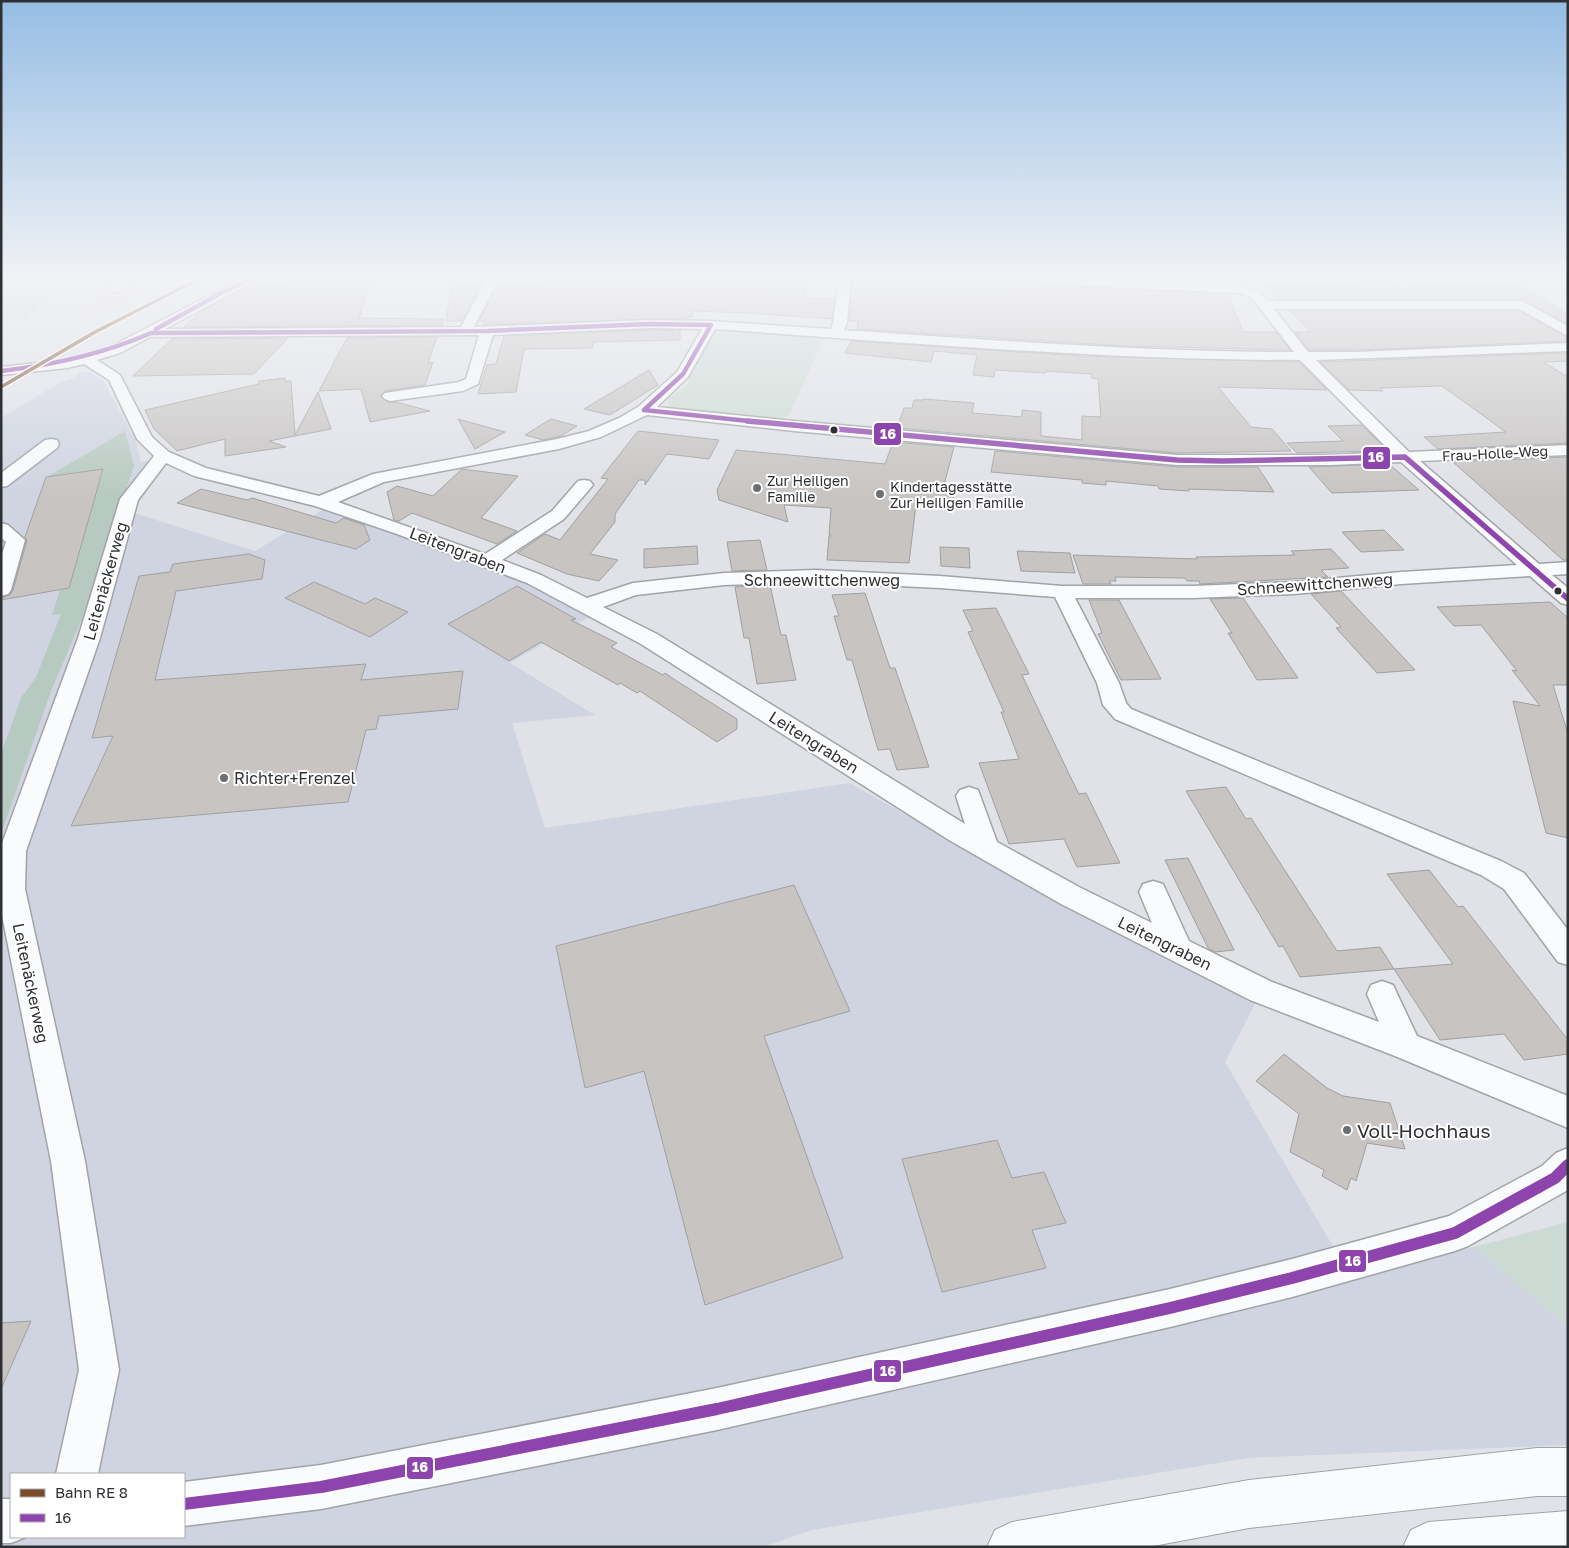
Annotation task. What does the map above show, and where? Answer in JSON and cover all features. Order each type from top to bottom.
[{"type":"main road","points":[[1012,1547],[1249,1504],[1527,1473],[1568,1472]]},
{"type":"main road","points":[[1428,1547],[1568,1535]]},
{"type":"street","points":[[1,371],[67,364],[108,352]]},
{"type":"street","points":[[390,396],[463,386],[473,381],[481,352]]},
{"type":"street","points":[[321,502],[379,478],[550,446],[595,434],[625,421],[644,410],[683,374],[695,352]]},
{"type":"street","points":[[1171,352],[1306,357],[1431,352]]},
{"type":"street","points":[[1302,352],[1405,457],[1568,599]]},
{"type":"street","name":"Leitengraben","points":[[87,359],[115,378],[145,439],[163,456],[200,472],[321,502],[404,530],[534,579],[649,638],[985,848],[1071,896],[1261,990],[1406,1046],[1568,1112]]},
{"type":"street","name":"Frau-Holle-Weg","points":[[644,410],[794,426],[1177,460],[1222,461],[1405,457],[1568,450]]},
{"type":"street","points":[[1,482],[51,444]]},
{"type":"street","name":"Leitenäckerweg","points":[[77,1473],[99,1370],[68,1161],[11,935],[13,851],[89,638],[129,500],[163,456]]},
{"type":"street","points":[[487,561],[558,515],[584,485]]},
{"type":"street","points":[[1,528],[16,540],[1,590]]},
{"type":"street","name":"Schneewittchenweg","points":[[585,606],[633,589],[724,579],[816,576],[940,582],[1062,592],[1193,592],[1294,588],[1401,578],[1568,568]]},
{"type":"street","points":[[1062,592],[1108,683],[1115,704],[1124,714],[1491,868],[1514,881],[1568,953]]},
{"type":"street","points":[[969,796],[985,848]]},
{"type":"street","points":[[1153,892],[1178,949]]},
{"type":"street","points":[[1382,994],[1406,1046]]},
{"type":"street","points":[[185,1504],[321,1487],[717,1409],[1235,1292],[1455,1233],[1555,1178],[1568,1165]]},
{"type":"shaded area","points":[[702,352],[818,352],[789,415],[779,419],[681,410],[670,406],[668,399],[686,386]]},
{"type":"shaded area","points":[[90,372],[103,380],[136,441],[141,462],[149,461],[134,513],[255,551],[324,509],[399,534],[525,583],[589,617],[510,663],[595,715],[512,723],[545,828],[850,783],[1066,906],[1256,1002],[1225,1062],[1351,1277],[1474,1247],[1568,1327],[1568,1445],[1248,1458],[812,1530],[763,1547],[1,1547],[1,418],[59,383],[75,378],[78,373]]},
{"type":"shaded area","points":[[1568,1222],[1568,1327],[1474,1247]]},
{"type":"green space","points":[[125,431],[134,466],[88,604],[51,691],[1,834],[1,754],[21,698],[36,677],[61,614],[52,615],[60,590],[69,588],[103,470],[47,477]]},
{"type":"building","points":[[158,352],[275,352],[254,374],[133,376]]},
{"type":"building","points":[[339,352],[432,352],[428,363],[433,362],[425,385],[385,391],[380,396],[389,403],[396,402],[430,411],[370,422],[361,389],[319,391]]},
{"type":"building","points":[[499,352],[523,352],[516,392],[478,394],[487,365],[496,364]]},
{"type":"building","points":[[845,352],[934,352],[931,362]]},
{"type":"building","points":[[947,352],[1023,352],[1081,356],[1299,362],[1327,390],[1218,387],[1251,427],[1272,429],[1291,451],[1177,453],[897,428],[904,408],[912,408],[914,400],[923,399],[974,403],[972,413],[1022,417],[1022,410],[1041,412],[1041,436],[1082,440],[1082,416],[1101,417],[1098,379],[1092,378],[1091,374],[995,370],[994,377],[973,375],[977,355]]},
{"type":"building","points":[[1568,353],[1568,361],[1543,362],[1568,377],[1568,443],[1438,449],[1424,437],[1506,432],[1442,386],[1380,388],[1383,391],[1349,390],[1320,362]]},
{"type":"building","points":[[649,370],[658,385],[610,415],[584,409]]},
{"type":"building","points":[[285,378],[285,381],[291,381],[295,435],[318,392],[331,429],[269,441],[286,447],[225,456],[225,439],[177,451],[154,429],[145,410],[259,384],[259,381]]},
{"type":"building","points":[[458,419],[505,432],[475,449]]},
{"type":"building","points":[[551,419],[577,426],[561,436],[543,440],[525,435]]},
{"type":"building","points":[[1361,425],[1384,447],[1370,448],[1374,451],[1297,453],[1287,443],[1343,441],[1328,426]]},
{"type":"building","points":[[638,431],[719,440],[709,459],[667,454],[645,485],[645,480],[639,480],[615,514],[615,522],[590,554],[618,560],[599,581],[567,574],[517,553],[545,534],[560,540],[608,479],[601,478]]},
{"type":"building","points":[[893,442],[954,447],[944,485],[954,485],[953,507],[916,504],[909,563],[827,560],[829,536],[831,536],[829,535],[831,508],[784,505],[788,522],[719,500],[717,490],[736,450],[885,464]]},
{"type":"building","points":[[995,451],[1177,467],[1258,467],[1274,492],[1159,489],[1158,486],[1106,481],[1106,485],[1082,483],[1082,480],[991,472]]},
{"type":"building","points":[[1568,457],[1568,560],[1563,560],[1453,462]]},
{"type":"building","points":[[1389,464],[1419,490],[1332,493],[1309,467]]},
{"type":"building","points":[[103,469],[69,588],[1,600],[1,598],[10,595],[13,590],[27,540],[25,537],[46,477]]},
{"type":"building","points":[[462,469],[518,476],[481,518],[517,531],[497,544],[412,513],[399,521],[394,520],[387,492],[397,486],[433,496]]},
{"type":"building","points":[[201,489],[247,500],[252,498],[336,523],[344,518],[364,525],[370,540],[356,549],[177,503]]},
{"type":"building","points":[[1384,530],[1404,550],[1361,552],[1342,532]]},
{"type":"building","points":[[760,540],[767,570],[732,571],[727,542]]},
{"type":"building","points":[[697,546],[698,564],[644,568],[644,549]]},
{"type":"building","points":[[940,547],[969,548],[970,568],[941,566]]},
{"type":"building","points":[[1331,549],[1349,568],[1321,570],[1328,577],[1200,584],[1199,581],[1187,581],[1185,578],[1115,577],[1116,581],[1109,581],[1111,584],[1083,584],[1073,555],[1197,559],[1196,557],[1295,555],[1291,551]]},
{"type":"building","points":[[1017,551],[1070,553],[1075,573],[1021,571]]},
{"type":"building","points":[[249,554],[265,560],[262,579],[176,591],[155,680],[366,664],[361,680],[463,671],[458,709],[379,716],[376,729],[366,730],[348,802],[71,826],[113,736],[92,738],[139,576],[170,572],[173,564]]},
{"type":"building","points":[[314,582],[365,604],[375,598],[408,612],[370,637],[285,598]]},
{"type":"building","points":[[770,585],[781,635],[786,635],[796,680],[757,684],[749,638],[744,638],[735,587]]},
{"type":"building","points":[[517,586],[576,619],[571,620],[617,643],[611,647],[663,675],[665,673],[737,719],[737,729],[717,742],[640,691],[637,693],[620,683],[618,685],[541,642],[509,661],[448,624]]},
{"type":"building","points":[[1341,591],[1415,670],[1377,673],[1336,628],[1341,627],[1311,594]]},
{"type":"building","points":[[865,593],[890,668],[895,668],[929,767],[897,770],[890,749],[878,750],[852,660],[847,660],[834,616],[839,616],[832,595]]},
{"type":"building","points":[[1243,598],[1298,678],[1257,680],[1228,633],[1232,633],[1210,599]]},
{"type":"building","points":[[1089,600],[1119,600],[1161,679],[1121,680],[1098,634],[1102,633]]},
{"type":"building","points":[[1550,602],[1568,618],[1568,685],[1553,685],[1568,734],[1568,838],[1546,833],[1513,701],[1540,706],[1512,670],[1517,671],[1481,625],[1454,626],[1437,607]]},
{"type":"building","points":[[996,608],[1029,674],[1022,675],[1069,774],[1079,794],[1086,793],[1120,863],[1077,867],[1064,839],[1009,844],[979,763],[1019,759],[1001,712],[1004,712],[968,632],[973,631],[963,610]]},
{"type":"building","points":[[1226,787],[1246,819],[1251,818],[1337,951],[1380,947],[1394,969],[1300,977],[1283,946],[1279,947],[1186,791]]},
{"type":"building","points":[[1188,858],[1234,950],[1215,952],[1208,948],[1165,860]]},
{"type":"building","points":[[1429,870],[1458,907],[1463,906],[1568,1040],[1568,1054],[1524,1060],[1504,1034],[1440,1040],[1394,969],[1453,964],[1387,874]]},
{"type":"building","points":[[794,885],[850,1011],[764,1036],[843,1258],[705,1305],[644,1071],[585,1088],[556,946]]},
{"type":"building","name":"Voll-Hochhaus","points":[[1284,1054],[1327,1088],[1343,1096],[1390,1103],[1405,1149],[1367,1143],[1356,1181],[1351,1178],[1347,1190],[1322,1176],[1324,1170],[1290,1152],[1299,1114],[1256,1081]]},
{"type":"building","points":[[997,1140],[1012,1178],[1044,1172],[1066,1223],[1032,1230],[1046,1268],[942,1292],[902,1159]]},
{"type":"building","points":[[31,1321],[1,1389],[1,1323]]},
{"type":"transit line","points":[[1,387],[60,352]]},
{"type":"transit line","name":"16","points":[[1,371],[59,363],[102,352]]},
{"type":"transit line","name":"16","points":[[644,410],[683,374],[695,352]]},
{"type":"transit line","name":"16","points":[[644,410],[794,426],[1177,460],[1223,461],[1405,457],[1568,599]]},
{"type":"transit line","name":"16","points":[[185,1504],[321,1487],[717,1409],[1170,1308],[1292,1278],[1455,1233],[1555,1178],[1568,1165]]},
{"type":"place","name":"Zur Heiligen Familie","points":[[757,488]]},
{"type":"place","name":"Kindertagesstätte Zur Heiligen Familie","points":[[880,494]]},
{"type":"place","name":"Richter+Frenzel","points":[[224,778]]},
{"type":"place","name":"Voll-Hochhaus","points":[[1347,1130]]}]
